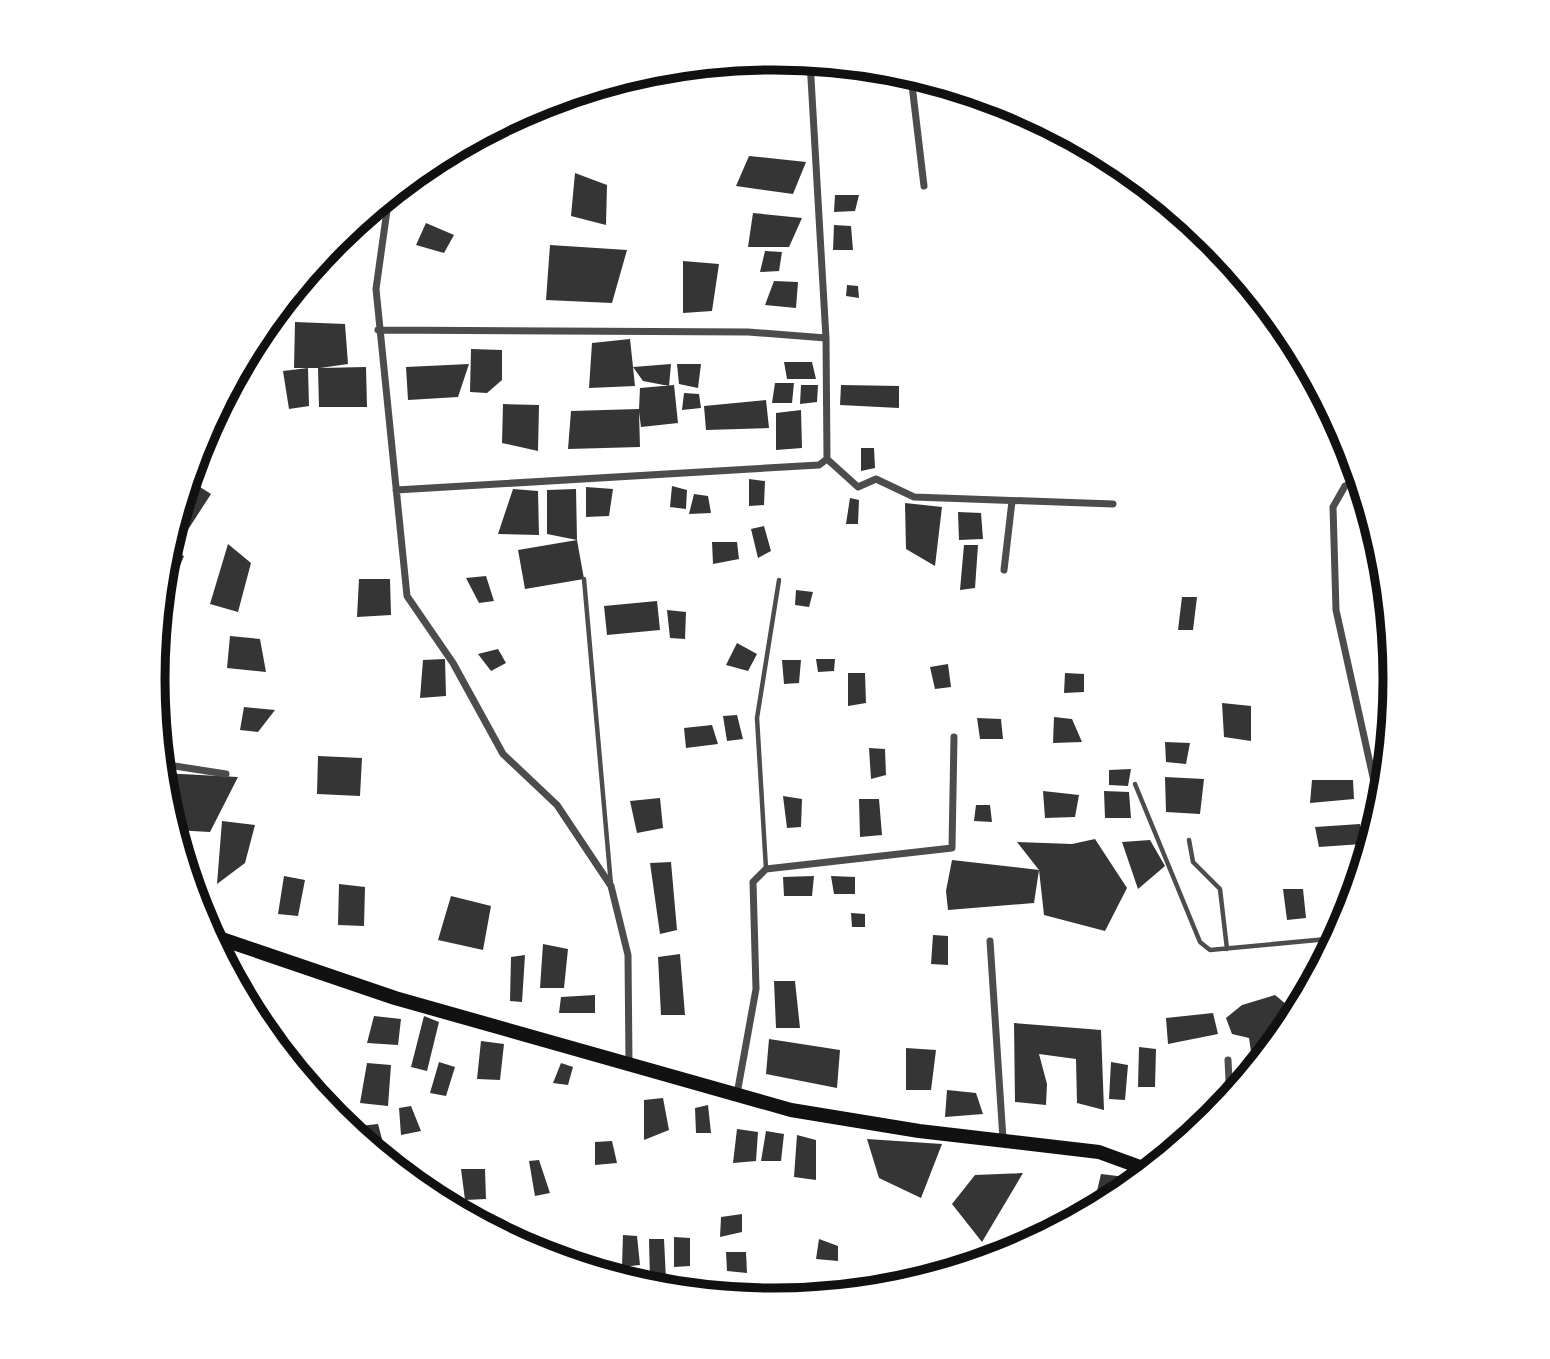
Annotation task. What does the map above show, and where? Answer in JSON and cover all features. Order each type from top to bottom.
[{"type":"main road","points":[[224,940],[395,998],[791,1110],[919,1131],[1099,1152],[1140,1167]]},
{"type":"street","points":[[811,71],[826,338],[827,459],[858,487],[876,478],[914,497],[1114,504]]},
{"type":"street","points":[[912,86],[924,186]]},
{"type":"street","points":[[387,210],[376,289],[378,330],[407,596],[453,663],[503,754],[557,805],[611,886],[628,955],[629,1063]]},
{"type":"street","points":[[378,330],[748,332],[826,338]]},
{"type":"street","points":[[396,490],[819,465],[827,459]]},
{"type":"street","points":[[1352,483],[1345,485],[1333,507],[1336,610],[1375,786]]},
{"type":"street","points":[[1004,570],[1012,500]]},
{"type":"street","points":[[737,1094],[757,989],[753,882],[766,869],[952,848],[954,737]]},
{"type":"street","points":[[172,766],[226,774]]},
{"type":"street","points":[[990,940],[1003,1139]]},
{"type":"street","points":[[1228,1060],[1229,1085]]},
{"type":"lane","points":[[584,579],[611,886]]},
{"type":"lane","points":[[766,869],[757,718],[779,580]]},
{"type":"lane","points":[[1135,784],[1200,942],[1210,950],[1227,950],[1326,939]]},
{"type":"lane","points":[[1189,840],[1193,862],[1220,889],[1227,950]]},
{"type":"building","points":[[749,156],[806,162],[793,194],[736,186]]},
{"type":"building","points":[[575,173],[607,185],[606,225],[571,216]]},
{"type":"building","points":[[835,195],[859,195],[855,211],[834,212]]},
{"type":"building","points":[[753,213],[802,218],[789,247],[748,247]]},
{"type":"building","points":[[426,223],[454,235],[444,253],[416,245]]},
{"type":"building","points":[[834,225],[851,226],[853,250],[833,250]]},
{"type":"building","points":[[550,245],[627,250],[612,303],[546,300]]},
{"type":"building","points":[[765,251],[782,252],[779,271],[760,272]]},
{"type":"building","points":[[683,261],[719,264],[712,311],[683,313]]},
{"type":"building","points":[[774,281],[798,282],[796,308],[765,305]]},
{"type":"building","points":[[847,285],[858,286],[859,298],[846,296]]},
{"type":"building","points":[[295,322],[345,324],[348,364],[320,368],[366,367],[367,407],[319,407],[318,368],[294,368]]},
{"type":"building","points":[[630,339],[635,386],[589,388],[592,343]]},
{"type":"building","points":[[471,349],[502,350],[502,380],[487,393],[470,392]]},
{"type":"building","points":[[784,362],[812,362],[816,379],[787,379]]},
{"type":"building","points":[[469,364],[458,397],[408,400],[406,367]]},
{"type":"building","points":[[671,364],[669,386],[643,381],[633,367]]},
{"type":"building","points":[[677,364],[701,364],[698,388],[679,384]]},
{"type":"building","points":[[308,368],[309,406],[289,409],[283,371]]},
{"type":"building","points":[[775,383],[794,383],[792,403],[772,403]]},
{"type":"building","points":[[674,385],[678,423],[641,427],[639,412],[640,447],[568,449],[571,411],[639,409],[640,388]]},
{"type":"building","points":[[801,385],[818,385],[817,402],[800,404]]},
{"type":"building","points":[[841,385],[899,386],[899,408],[840,405]]},
{"type":"building","points":[[684,393],[699,394],[701,408],[682,410]]},
{"type":"building","points":[[766,400],[769,428],[706,430],[704,406]]},
{"type":"building","points":[[503,404],[539,405],[538,451],[502,443]]},
{"type":"building","points":[[801,410],[802,448],[776,450],[776,413]]},
{"type":"building","points":[[861,448],[874,448],[875,468],[861,471]]},
{"type":"building","points":[[749,479],[765,481],[764,505],[749,506]]},
{"type":"building","points":[[198,485],[211,494],[182,539]]},
{"type":"building","points":[[672,486],[687,490],[686,509],[670,507]]},
{"type":"building","points":[[586,487],[613,489],[609,516],[586,517]]},
{"type":"building","points":[[513,489],[538,491],[539,535],[498,534]]},
{"type":"building","points":[[576,489],[577,540],[547,534],[547,490]]},
{"type":"building","points":[[694,494],[708,496],[711,513],[689,514]]},
{"type":"building","points":[[850,498],[859,500],[858,524],[846,524]]},
{"type":"building","points":[[905,503],[942,507],[935,566],[906,549]]},
{"type":"building","points":[[958,512],[981,513],[983,539],[959,540]]},
{"type":"building","points":[[764,526],[771,551],[758,558],[751,529]]},
{"type":"building","points":[[577,540],[584,579],[525,589],[518,550]]},
{"type":"building","points":[[712,542],[737,542],[739,559],[713,564]]},
{"type":"building","points":[[228,544],[251,563],[238,612],[210,604]]},
{"type":"building","points":[[964,545],[978,545],[975,588],[960,590]]},
{"type":"building","points":[[179,554],[184,556],[174,580]]},
{"type":"building","points":[[486,576],[494,601],[479,603],[466,578]]},
{"type":"building","points":[[359,579],[390,579],[391,615],[357,617]]},
{"type":"building","points":[[796,590],[813,592],[809,607],[795,605]]},
{"type":"building","points":[[1182,597],[1197,597],[1193,630],[1178,630]]},
{"type":"building","points":[[657,601],[660,630],[607,635],[604,606]]},
{"type":"building","points":[[667,610],[686,612],[685,639],[670,638]]},
{"type":"building","points":[[230,636],[260,639],[266,672],[227,668]]},
{"type":"building","points":[[737,643],[757,654],[748,671],[726,665]]},
{"type":"building","points":[[498,649],[506,663],[491,671],[478,654]]},
{"type":"building","points":[[445,659],[446,696],[420,698],[423,660]]},
{"type":"building","points":[[816,659],[835,659],[834,671],[818,672]]},
{"type":"building","points":[[782,660],[801,660],[799,683],[784,684]]},
{"type":"building","points":[[948,664],[951,687],[935,689],[930,667]]},
{"type":"building","points":[[848,673],[865,673],[866,703],[848,706]]},
{"type":"building","points":[[1065,673],[1084,674],[1084,692],[1064,693]]},
{"type":"building","points":[[1222,703],[1251,706],[1251,741],[1224,737]]},
{"type":"building","points":[[244,707],[275,710],[258,732],[240,730]]},
{"type":"building","points":[[737,715],[743,739],[727,741],[723,716]]},
{"type":"building","points":[[1054,717],[1072,719],[1082,742],[1053,743]]},
{"type":"building","points":[[977,718],[1001,719],[1003,739],[980,739]]},
{"type":"building","points":[[712,725],[718,744],[686,748],[684,728]]},
{"type":"building","points":[[1165,742],[1190,743],[1186,764],[1166,762]]},
{"type":"building","points":[[869,748],[885,749],[886,775],[871,779]]},
{"type":"building","points":[[318,756],[362,758],[360,796],[317,794]]},
{"type":"building","points":[[1131,769],[1128,786],[1109,785],[1109,770]]},
{"type":"building","points":[[173,774],[238,777],[210,832],[185,831]]},
{"type":"building","points":[[1165,777],[1204,779],[1200,814],[1166,812]]},
{"type":"building","points":[[1312,780],[1353,780],[1354,799],[1310,803]]},
{"type":"building","points":[[1043,791],[1079,795],[1075,817],[1045,818]]},
{"type":"building","points":[[1104,791],[1129,792],[1131,818],[1105,818]]},
{"type":"building","points":[[783,796],[802,799],[801,827],[787,828]]},
{"type":"building","points":[[660,798],[663,828],[637,833],[630,801]]},
{"type":"building","points":[[859,799],[879,799],[882,835],[860,837]]},
{"type":"building","points":[[976,805],[990,805],[992,822],[974,821]]},
{"type":"building","points":[[222,821],[255,825],[245,863],[217,884]]},
{"type":"building","points":[[1360,824],[1362,844],[1319,847],[1315,827]]},
{"type":"building","points":[[1095,839],[1127,888],[1105,931],[1044,915],[1039,870],[1017,842],[1072,844]]},
{"type":"building","points":[[1150,840],[1165,866],[1138,889],[1122,842]]},
{"type":"building","points":[[952,860],[1039,870],[1034,903],[948,910],[946,891]]},
{"type":"building","points":[[671,862],[677,930],[660,934],[650,863]]},
{"type":"building","points":[[284,876],[305,880],[298,916],[278,914]]},
{"type":"building","points":[[814,876],[812,896],[784,896],[783,877]]},
{"type":"building","points":[[831,876],[855,877],[855,894],[834,894]]},
{"type":"building","points":[[339,884],[365,887],[364,926],[338,925]]},
{"type":"building","points":[[1283,889],[1303,889],[1306,918],[1287,920]]},
{"type":"building","points":[[451,896],[491,906],[483,950],[438,940]]},
{"type":"building","points":[[851,913],[865,914],[865,927],[852,927]]},
{"type":"building","points":[[933,935],[948,936],[948,965],[931,964]]},
{"type":"building","points":[[543,944],[568,949],[564,988],[540,988]]},
{"type":"building","points":[[680,954],[685,1015],[661,1015],[658,957]]},
{"type":"building","points":[[525,955],[522,1002],[510,1001],[511,957]]},
{"type":"building","points":[[774,981],[795,981],[800,1028],[776,1028]]},
{"type":"building","points":[[595,995],[595,1013],[559,1013],[561,997]]},
{"type":"building","points":[[1275,995],[1289,1007],[1252,1059],[1249,1038],[1232,1034],[1226,1018],[1242,1005]]},
{"type":"building","points":[[1213,1013],[1218,1034],[1168,1044],[1166,1018]]},
{"type":"building","points":[[374,1016],[401,1019],[398,1045],[367,1043]]},
{"type":"building","points":[[424,1016],[439,1022],[427,1071],[411,1067]]},
{"type":"building","points":[[1014,1023],[1101,1030],[1104,1110],[1077,1103],[1076,1059],[1039,1054],[1047,1084],[1046,1105],[1015,1102]]},
{"type":"building","points":[[769,1039],[840,1050],[837,1088],[766,1074]]},
{"type":"building","points":[[481,1041],[504,1044],[500,1080],[477,1079]]},
{"type":"building","points":[[1139,1047],[1156,1049],[1155,1087],[1138,1087]]},
{"type":"building","points":[[906,1048],[936,1050],[931,1090],[906,1090]]},
{"type":"building","points":[[439,1062],[455,1067],[446,1096],[430,1093]]},
{"type":"building","points":[[1111,1062],[1128,1065],[1125,1100],[1109,1099]]},
{"type":"building","points":[[367,1063],[391,1065],[388,1106],[360,1103]]},
{"type":"building","points":[[561,1063],[573,1067],[568,1085],[553,1083]]},
{"type":"building","points":[[947,1090],[976,1093],[983,1114],[945,1117]]},
{"type":"building","points":[[663,1098],[669,1130],[644,1140],[644,1100]]},
{"type":"building","points":[[708,1105],[711,1133],[696,1133],[695,1108]]},
{"type":"building","points":[[411,1106],[421,1131],[401,1135],[399,1108]]},
{"type":"building","points":[[378,1124],[382,1139],[378,1142],[360,1126]]},
{"type":"building","points":[[737,1129],[758,1132],[756,1161],[733,1163]]},
{"type":"building","points":[[766,1131],[784,1134],[781,1161],[761,1161]]},
{"type":"building","points":[[797,1135],[816,1140],[816,1180],[794,1177]]},
{"type":"building","points":[[867,1139],[942,1144],[921,1198],[879,1178]]},
{"type":"building","points":[[612,1141],[617,1163],[595,1165],[595,1142]]},
{"type":"building","points":[[539,1160],[550,1193],[535,1196],[529,1161]]},
{"type":"building","points":[[461,1169],[485,1169],[486,1199],[465,1200]]},
{"type":"building","points":[[1023,1173],[982,1242],[952,1204],[975,1175]]},
{"type":"building","points":[[1101,1174],[1126,1177],[1114,1186],[1095,1197]]},
{"type":"building","points":[[742,1214],[742,1232],[720,1237],[721,1217]]},
{"type":"building","points":[[623,1235],[637,1236],[640,1265],[622,1267]]},
{"type":"building","points":[[674,1237],[690,1238],[690,1266],[674,1267]]},
{"type":"building","points":[[649,1239],[664,1239],[666,1279],[650,1276]]},
{"type":"building","points":[[819,1239],[838,1246],[838,1261],[816,1259]]},
{"type":"building","points":[[726,1252],[746,1252],[747,1273],[727,1271]]}]
